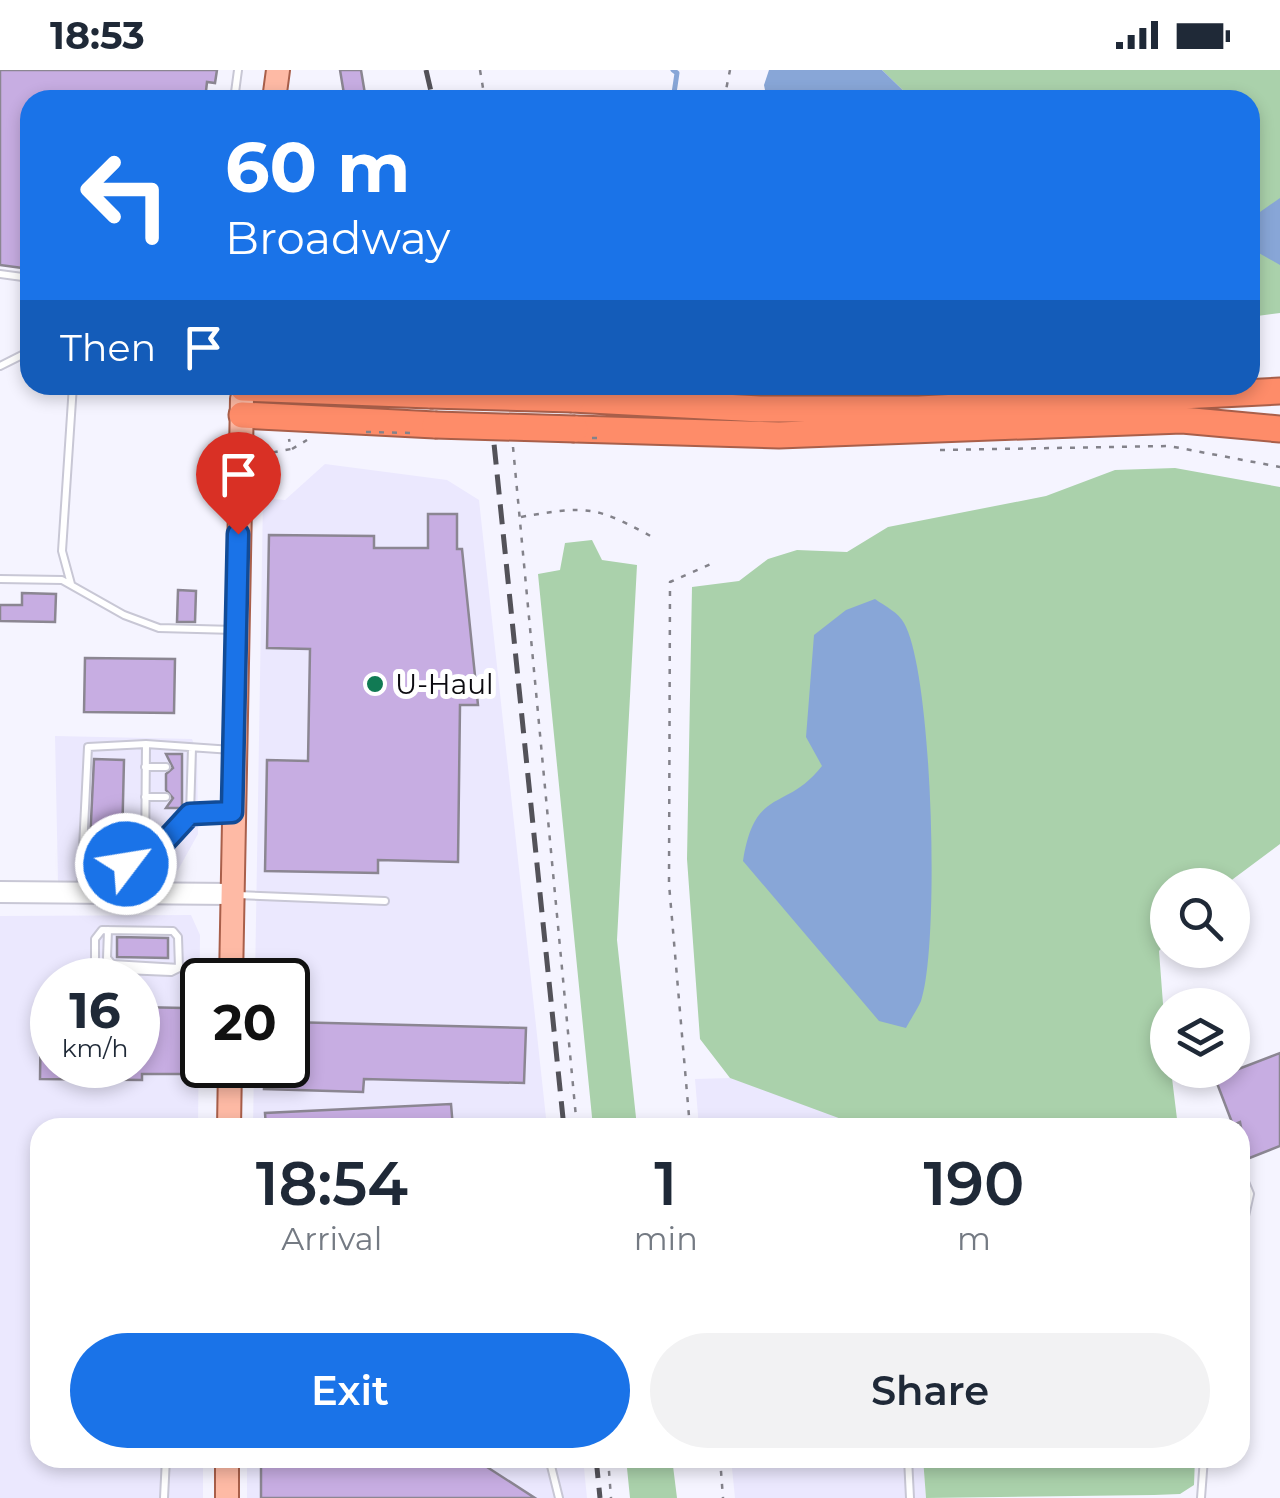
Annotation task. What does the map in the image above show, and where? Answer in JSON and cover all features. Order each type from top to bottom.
[{"type":"highway","points":[[430,395],[779,410],[1079,413],[1211,420],[1280,429]]},
{"type":"highway","points":[[1079,413],[1181,395]]},
{"type":"highway","points":[[242,415],[779,435],[1079,413],[1243,395]]},
{"type":"highway","points":[[1079,413],[1280,406]]},
{"type":"main road","points":[[231,958],[243,395]]},
{"type":"main road","points":[[230,1088],[230,1118]]},
{"type":"main road","points":[[227,1498],[228,1468]]},
{"type":"street","points":[[0,892],[232,894]]},
{"type":"lane","points":[[71,395],[62,550],[66,575],[76,588]]},
{"type":"lane","points":[[0,578],[52,579],[124,615],[160,628],[236,630]]},
{"type":"lane","points":[[80,893],[88,747],[146,744],[233,750]]},
{"type":"lane","points":[[144,864],[146,744]]},
{"type":"lane","points":[[190,814],[186,797],[192,748]]},
{"type":"lane","points":[[146,766],[166,766]]},
{"type":"lane","points":[[182,767],[192,767]]},
{"type":"lane","points":[[145,797],[166,797]]},
{"type":"lane","points":[[81,865],[144,864],[190,814],[232,812]]},
{"type":"lane","points":[[125,893],[126,864]]},
{"type":"lane","points":[[232,894],[386,901]]},
{"type":"lane","points":[[100,930],[174,932],[178,968],[171,972],[102,970],[96,964],[94,938],[100,930]]},
{"type":"lane","points":[[108,930],[108,958],[112,964],[178,968]]},
{"type":"lane","points":[[164,1498],[166,1468]]},
{"type":"lane","points":[[551,1468],[558,1498]]},
{"type":"lane","points":[[908,1468],[910,1498]]},
{"type":"lane","points":[[1202,1498],[1204,1468]]},
{"type":"path","points":[[209,463],[291,450],[282,416]]},
{"type":"path","points":[[512,437],[576,1118]]},
{"type":"path","points":[[520,518],[590,508],[611,514],[656,538]]},
{"type":"path","points":[[689,1118],[669,884],[670,582],[710,564]]},
{"type":"path","points":[[609,1468],[612,1498]]},
{"type":"path","points":[[721,1468],[724,1498]]},
{"type":"shaded area","points":[[325,464],[447,480],[479,500],[546,1118],[253,1118],[254,1088],[310,1088],[310,958],[255,958],[263,498],[285,500]]},
{"type":"shaded area","points":[[55,736],[192,739],[197,752],[198,834],[178,870],[151,880],[58,881]]},
{"type":"shaded area","points":[[191,915],[200,935],[200,958],[180,958],[180,1088],[198,1088],[198,1118],[30,1118],[30,1468],[203,1468],[203,1498],[0,1498],[0,916]]},
{"type":"shaded area","points":[[730,1078],[845,1118],[698,1118],[695,1079]]},
{"type":"shaded area","points":[[247,1468],[584,1468],[587,1498],[247,1498]]},
{"type":"shaded area","points":[[732,1468],[924,1468],[926,1498],[735,1498]]},
{"type":"green space","points":[[882,70],[1280,70],[1280,313],[1260,316],[1260,90],[903,90]]},
{"type":"green space","points":[[1175,468],[1280,487],[1280,844],[1248,868],[1150,868],[1150,968],[1160,968],[1162,988],[1150,988],[1150,1088],[1173,1088],[1177,1118],[839,1118],[730,1078],[700,1039],[687,859],[692,587],[739,581],[768,559],[797,550],[847,552],[888,527],[1046,496],[1115,470]]},
{"type":"green space","points":[[592,540],[602,560],[637,565],[617,940],[636,1118],[592,1118],[538,574],[560,570],[565,543]]},
{"type":"green space","points":[[627,1468],[673,1468],[677,1498],[630,1498]]},
{"type":"green space","points":[[924,1468],[1195,1468],[1194,1485],[1180,1494],[926,1498]]},
{"type":"water","points":[[769,70],[882,70],[903,90],[765,90]]},
{"type":"water","points":[[1280,198],[1280,265],[1260,254],[1260,212]]},
{"type":"water","points":[[875,599],[902,619],[914,651],[927,750],[932,870],[927,971],[921,1001],[906,1028],[879,1021],[743,861],[748,837],[764,810],[796,790],[822,766],[806,737],[814,635],[846,610]]},
{"type":"building","points":[[0,70],[217,70],[215,83],[207,82],[206,90],[20,90],[20,268],[0,265]]},
{"type":"building","points":[[340,70],[361,70],[364,90],[343,90]]},
{"type":"building","points":[[428,514],[457,514],[457,549],[462,549],[478,705],[460,705],[458,862],[378,860],[378,873],[265,871],[267,760],[308,761],[310,649],[267,648],[269,535],[374,536],[374,548],[428,548]]},
{"type":"building","points":[[178,590],[196,591],[195,622],[177,622]]},
{"type":"building","points":[[22,593],[56,594],[55,622],[0,621],[0,605],[22,605]]},
{"type":"building","points":[[85,658],[175,659],[174,713],[84,712]]},
{"type":"building","points":[[166,754],[182,754],[182,808],[166,808],[173,798],[166,790],[166,774],[173,768]]},
{"type":"building","points":[[94,759],[124,760],[122,843],[90,842]]},
{"type":"building","points":[[117,937],[168,938],[168,958],[117,957]]},
{"type":"building","points":[[160,1007],[180,1008],[180,1074],[160,1074]]},
{"type":"building","points":[[310,1023],[526,1028],[524,1083],[364,1079],[363,1092],[264,1089],[310,1088]]},
{"type":"building","points":[[1280,1053],[1280,1146],[1250,1158],[1250,1118],[1230,1118],[1219,1088],[1250,1088],[1250,1065]]},
{"type":"building","points":[[451,1104],[452,1118],[265,1118],[265,1113]]},
{"type":"building","points":[[261,1468],[488,1468],[535,1498],[261,1498]]},
{"type":"waterway","points":[[673,70],[677,73],[674,90]]},
{"type":"railway","points":[[426,70],[431,90]]},
{"type":"railway","points":[[489,395],[563,1118]]},
{"type":"railway","points":[[597,1468],[600,1498]]},
{"type":"place","name":"U-Haul","points":[[375,684]]},
{"type":"route","points":[[126,864],[144,864],[190,814],[232,812],[238,534]]}]
